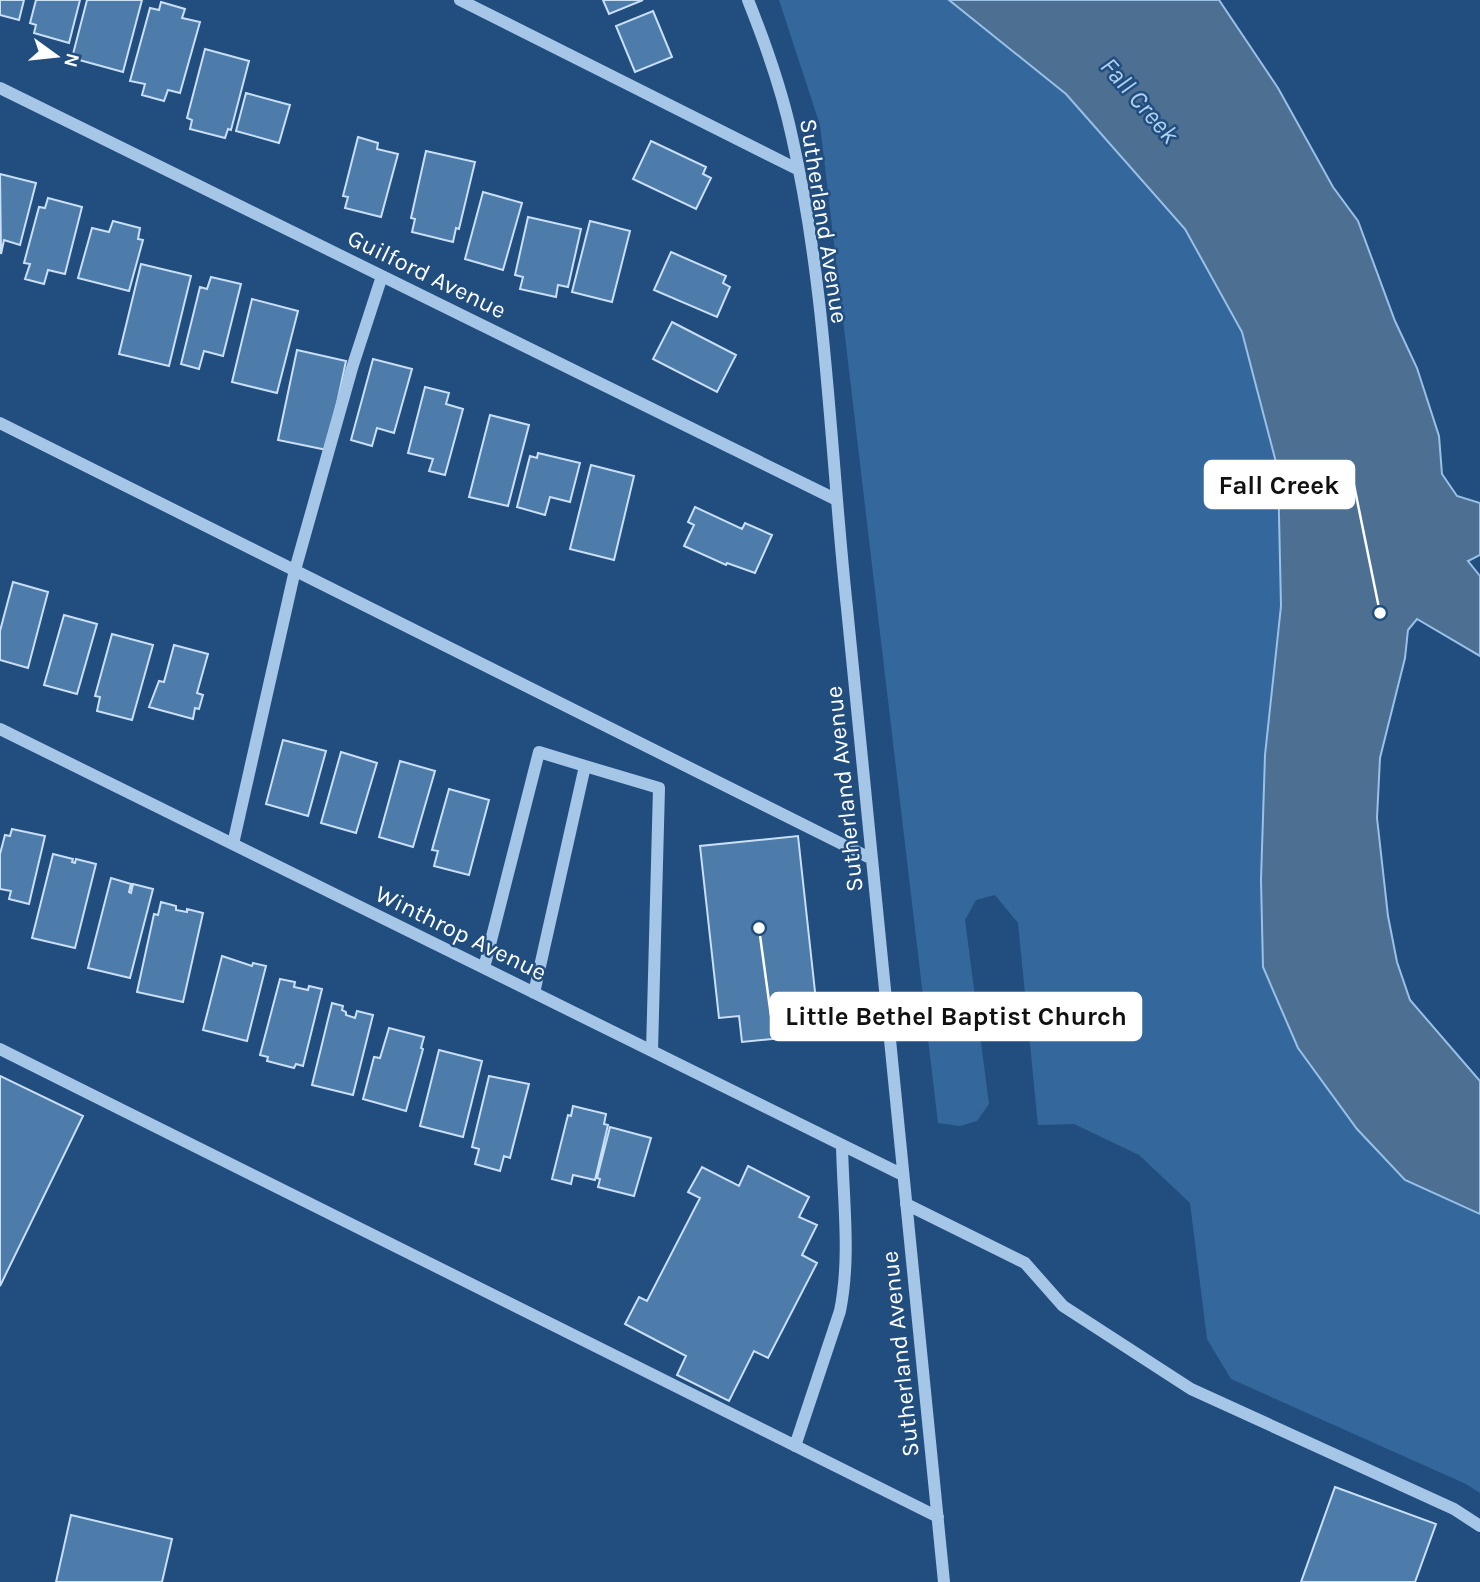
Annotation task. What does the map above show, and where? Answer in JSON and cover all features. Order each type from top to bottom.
[{"type":"street","points":[[460,0],[799,170]]},
{"type":"street","name":"Sutherland Avenue","points":[[748,0],[768,51],[792,135],[819,297],[835,499],[944,1582]]},
{"type":"street","name":"Guilford Avenue","points":[[0,88],[835,499]]},
{"type":"street","points":[[233,844],[295,570],[352,368],[382,275]]},
{"type":"street","points":[[0,423],[872,859]]},
{"type":"street","name":"Winthrop Avenue","points":[[0,729],[903,1175]]},
{"type":"street","points":[[484,968],[539,752],[659,788],[652,1051]]},
{"type":"street","points":[[534,993],[585,766]]},
{"type":"street","points":[[0,1049],[938,1517]]},
{"type":"street","points":[[795,1446],[841,1311],[846,1263],[842,1145]]},
{"type":"street","points":[[906,1203],[1025,1263],[1063,1306],[1191,1389],[1454,1509],[1480,1526]]},
{"type":"shaded area","points":[[779,0],[949,0],[1066,94],[1185,229],[1242,332],[1278,470],[1281,606],[1265,755],[1261,880],[1298,1048],[1357,1129],[1405,1180],[1480,1214],[1480,1493],[1466,1484],[1231,1379],[1207,1339],[1190,1203],[1139,1155],[1074,1124],[1038,1125],[1018,923],[995,895],[976,900],[965,920],[989,1104],[977,1121],[960,1126],[938,1123],[820,125]]},
{"type":"water","name":"Fall Creek","points":[[949,0],[1219,0],[1278,88],[1333,187],[1358,221],[1395,321],[1417,368],[1439,436],[1442,474],[1457,496],[1480,503],[1480,555],[1468,561],[1480,576],[1480,656],[1417,619],[1408,630],[1405,658],[1380,758],[1377,818],[1388,916],[1397,962],[1410,1000],[1480,1081],[1480,1214],[1405,1180],[1357,1129],[1298,1048],[1263,967],[1261,880],[1265,755],[1281,606],[1278,470],[1242,332],[1185,229],[1066,94]]},
{"type":"building","points":[[0,0],[24,0],[19,20],[0,15]]},
{"type":"building","points":[[36,0],[80,0],[69,43],[34,33],[36,25],[30,23]]},
{"type":"building","points":[[87,0],[142,0],[123,72],[72,58]]},
{"type":"building","points":[[603,0],[643,0],[609,14]]},
{"type":"building","points":[[161,2],[185,9],[182,18],[200,22],[180,93],[168,90],[164,101],[142,95],[145,84],[130,81],[150,8],[159,10]]},
{"type":"building","points":[[653,11],[672,57],[635,72],[616,26]]},
{"type":"building","points":[[205,49],[249,61],[231,130],[228,129],[225,138],[190,129],[192,120],[187,118]]},
{"type":"building","points":[[246,93],[290,105],[279,143],[236,131]]},
{"type":"building","points":[[358,137],[378,143],[377,149],[398,154],[381,217],[345,208],[348,197],[343,196]]},
{"type":"building","points":[[651,141],[706,167],[703,174],[711,178],[696,209],[633,179]]},
{"type":"building","points":[[426,151],[475,162],[459,229],[456,228],[453,242],[412,232],[415,219],[411,218]]},
{"type":"building","points":[[0,174],[36,183],[20,245],[4,240],[1,254]]},
{"type":"building","points":[[483,192],[522,203],[503,270],[465,259]]},
{"type":"building","points":[[48,198],[82,207],[65,274],[48,270],[44,284],[25,279],[30,264],[24,263],[39,207],[45,208]]},
{"type":"building","points":[[528,217],[581,229],[568,287],[558,285],[556,297],[520,289],[523,277],[515,275]]},
{"type":"building","points":[[113,221],[140,228],[138,239],[143,240],[129,291],[78,278],[92,228],[109,232]]},
{"type":"building","points":[[590,221],[630,231],[612,302],[572,292]]},
{"type":"building","points":[[671,252],[726,276],[723,283],[730,287],[717,317],[654,290]]},
{"type":"building","points":[[141,264],[191,276],[169,366],[119,354]]},
{"type":"building","points":[[211,277],[241,284],[223,356],[204,351],[199,369],[181,364],[200,287],[207,289]]},
{"type":"building","points":[[252,299],[298,311],[277,393],[232,382]]},
{"type":"building","points":[[672,322],[736,355],[717,392],[653,359]]},
{"type":"building","points":[[297,350],[346,361],[327,450],[278,440]]},
{"type":"building","points":[[373,359],[412,369],[394,433],[377,428],[372,446],[351,440]]},
{"type":"building","points":[[425,387],[449,393],[446,404],[463,409],[445,475],[429,471],[433,459],[408,453]]},
{"type":"building","points":[[490,415],[529,425],[508,506],[469,497]]},
{"type":"building","points":[[538,453],[580,463],[570,502],[550,497],[545,515],[517,507],[530,456],[537,458]]},
{"type":"building","points":[[591,465],[634,476],[614,560],[570,549]]},
{"type":"building","points":[[695,507],[742,529],[745,523],[772,535],[755,573],[727,563],[726,565],[684,546],[694,525],[688,522]]},
{"type":"building","points":[[13,582],[48,592],[28,668],[0,660],[0,631]]},
{"type":"building","points":[[64,615],[97,624],[77,694],[44,685]]},
{"type":"building","points":[[112,634],[153,645],[132,720],[97,711],[100,697],[95,696]]},
{"type":"building","points":[[174,645],[208,654],[197,693],[203,695],[199,709],[195,708],[193,719],[149,707],[159,681],[164,682]]},
{"type":"building","points":[[283,740],[326,751],[308,816],[266,804]]},
{"type":"building","points":[[341,752],[377,763],[356,833],[321,823]]},
{"type":"building","points":[[400,761],[435,771],[413,847],[379,837]]},
{"type":"building","points":[[449,789],[489,800],[469,875],[434,866],[438,851],[432,850]]},
{"type":"building","points":[[12,829],[45,836],[29,904],[9,899],[11,891],[0,889],[0,854],[5,835],[10,836]]},
{"type":"building","points":[[798,836],[817,1010],[799,1012],[802,1036],[742,1042],[739,1016],[719,1018],[700,846]]},
{"type":"building","points":[[53,854],[73,859],[72,862],[75,863],[76,859],[96,864],[75,948],[32,938]]},
{"type":"building","points":[[111,878],[131,884],[131,893],[133,884],[153,889],[130,978],[88,968]]},
{"type":"building","points":[[161,902],[176,906],[176,910],[187,912],[187,909],[203,913],[183,1002],[137,992],[154,914],[158,915]]},
{"type":"building","points":[[222,956],[252,966],[253,963],[266,966],[247,1041],[203,1030]]},
{"type":"building","points":[[280,979],[295,982],[294,987],[322,989],[303,1066],[296,1064],[294,1068],[267,1061],[268,1057],[260,1055]]},
{"type":"building","points":[[332,1003],[343,1006],[342,1010],[346,1015],[355,1018],[357,1011],[373,1015],[353,1095],[312,1085]]},
{"type":"building","points":[[389,1028],[424,1037],[406,1111],[363,1099],[374,1057],[380,1058]]},
{"type":"building","points":[[439,1050],[482,1061],[463,1137],[420,1126]]},
{"type":"building","points":[[0,1076],[83,1116],[0,1286]]},
{"type":"building","points":[[489,1076],[529,1084],[510,1158],[504,1156],[500,1171],[475,1164],[479,1149],[472,1147]]},
{"type":"building","points":[[573,1106],[606,1114],[604,1124],[608,1125],[595,1180],[573,1175],[571,1184],[552,1179],[568,1115],[571,1116]]},
{"type":"building","points":[[610,1127],[651,1138],[634,1196],[598,1187],[600,1179],[597,1178]]},
{"type":"building","points":[[748,1166],[809,1197],[799,1217],[817,1225],[802,1255],[817,1263],[768,1358],[754,1351],[729,1401],[677,1375],[686,1356],[625,1324],[639,1297],[647,1301],[700,1198],[688,1192],[702,1167],[739,1186]]},
{"type":"building","points":[[1335,1487],[1436,1524],[1415,1582],[1301,1582]]},
{"type":"building","points":[[71,1515],[172,1539],[162,1582],[56,1582]]},
{"type":"place","name":"Fall Creek","points":[[1380,613]]},
{"type":"place","name":"Little Bethel Baptist Church","points":[[759,928]]}]
